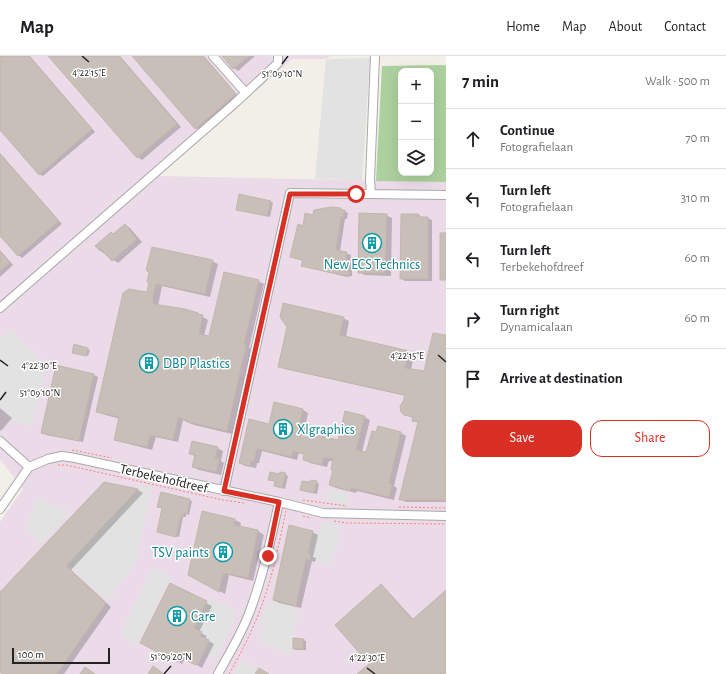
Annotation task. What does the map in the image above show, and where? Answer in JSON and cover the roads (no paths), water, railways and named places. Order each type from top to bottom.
[{"type":"street","points":[[214,56],[246,93]]},
{"type":"street","points":[[0,308],[246,93],[278,63],[278,56]]},
{"type":"street","points":[[371,194],[370,180],[374,56]]},
{"type":"street","points":[[224,491],[290,194],[446,195]]},
{"type":"street","points":[[0,441],[29,467],[0,510]]},
{"type":"street","name":"Terbekehofdreef","points":[[29,467],[48,459],[62,456],[279,502],[323,514],[446,516]]},
{"type":"street","points":[[218,674],[237,639],[249,612],[268,556],[279,502]]},
{"type":"place","name":"New ECS Technics","points":[[372,243]]},
{"type":"place","name":"DBP Plastics","points":[[149,363]]},
{"type":"place","name":"Xlgraphics","points":[[283,429]]},
{"type":"place","name":"TSV paints","points":[[223,552]]},
{"type":"place","name":"Care","points":[[177,616]]}]
